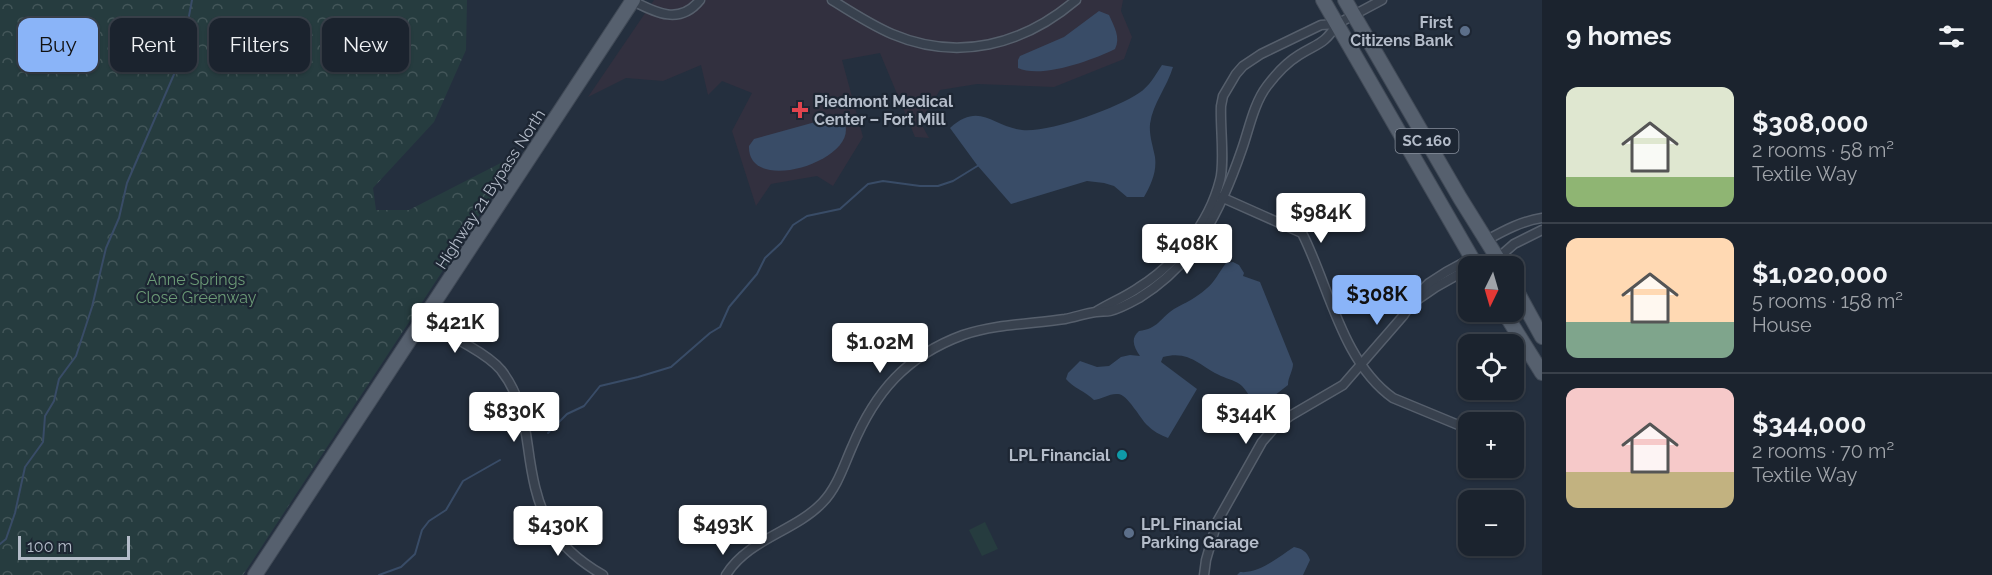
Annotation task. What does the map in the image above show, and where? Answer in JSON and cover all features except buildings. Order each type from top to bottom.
[{"type":"main road","name":"SC 160","points":[[1323,0],[1468,256]]},
{"type":"main road","name":"SC 160","points":[[1345,0],[1496,256]]},
{"type":"main road","name":"Highway 21 Bypass North","points":[[255,575],[633,1]]},
{"type":"main road","points":[[1524,304],[1542,337]]},
{"type":"main road","points":[[1510,322],[1542,373]]},
{"type":"street","points":[[633,1],[653,12],[674,16],[693,9],[700,0]]},
{"type":"street","points":[[832,0],[878,28],[905,39],[930,45],[960,47],[997,43],[1024,34],[1047,22],[1076,0]]},
{"type":"street","points":[[1219,196],[1223,96],[1236,74],[1260,54],[1321,25],[1336,24],[1382,0]]},
{"type":"street","points":[[726,575],[735,562],[748,550],[801,520],[824,501],[836,482],[861,426],[879,396],[900,372],[926,352],[944,342],[991,328],[1109,311],[1138,298],[1170,274],[1191,254],[1199,242],[1266,87],[1283,66],[1328,39],[1336,24]]},
{"type":"street","points":[[1219,196],[1302,233],[1341,328],[1350,346],[1374,381],[1393,398],[1458,425]]},
{"type":"street","points":[[1487,240],[1519,224],[1542,219]]},
{"type":"street","points":[[1505,256],[1514,244],[1542,230]]},
{"type":"street","points":[[1204,575],[1210,541],[1217,522],[1262,442],[1275,427],[1290,416],[1343,385],[1412,304],[1417,295],[1429,283],[1446,272],[1458,269]]},
{"type":"street","points":[[423,322],[499,367],[519,399],[525,424],[532,477],[541,511],[549,525],[571,552],[586,565],[603,575]]},
{"type":"shaded area","name":"Piedmont Medical Center – Fort Mill","points":[[654,0],[1123,0],[1121,11],[1132,37],[1124,59],[1054,87],[977,84],[940,90],[920,122],[929,138],[915,137],[880,53],[842,60],[863,137],[833,186],[817,176],[771,184],[756,206],[732,131],[752,93],[722,81],[708,95],[701,65],[663,81],[626,78],[588,97]]},
{"type":"green space","name":"Anne Springs Close Greenway","points":[[0,0],[467,0],[466,50],[434,122],[373,188],[376,210],[409,210],[520,153],[243,575],[0,575]]},
{"type":"green space","points":[[985,522],[998,549],[982,556],[969,530]]},
{"type":"water","points":[[1099,11],[1109,15],[1113,23],[1117,36],[1115,49],[1081,63],[1053,70],[1028,71],[1018,68],[1020,56],[1064,37]]},
{"type":"water","points":[[1162,65],[1173,67],[1150,124],[1155,168],[1144,197],[1127,197],[1114,186],[1087,181],[1011,204],[977,165],[950,128],[970,116],[986,118],[1022,130],[1065,124],[1099,112],[1139,93],[1149,84]]},
{"type":"water","points":[[837,116],[841,117],[846,132],[839,145],[825,157],[806,166],[785,170],[767,169],[754,162],[749,146],[754,139]]},
{"type":"water","points":[[1233,262],[1239,265],[1244,273],[1243,276],[1260,282],[1293,364],[1288,385],[1265,403],[1258,405],[1253,403],[1240,384],[1213,372],[1194,360],[1172,355],[1163,357],[1161,362],[1197,389],[1168,438],[1149,427],[1122,395],[1112,394],[1094,400],[1066,379],[1068,373],[1080,361],[1097,367],[1109,366],[1121,357],[1140,356],[1134,343],[1139,331],[1155,326],[1169,312],[1198,295],[1212,283],[1226,263]]},
{"type":"water","points":[[1294,547],[1304,551],[1310,560],[1303,575],[1237,575],[1240,572],[1262,568]]},
{"type":"waterway","points":[[0,544],[6,539],[15,513],[25,467],[43,442],[45,416],[54,401],[59,379],[76,356],[92,307],[106,248],[119,218],[127,183],[175,72],[192,0]]},
{"type":"waterway","points":[[548,433],[567,414],[584,406],[600,386],[671,367],[720,327],[729,307],[757,274],[765,258],[781,243],[793,225],[807,216],[840,209],[868,184],[883,181],[938,186],[953,181],[979,165]]},
{"type":"waterway","points":[[379,575],[401,567],[415,554],[422,530],[429,521],[446,510],[463,481],[500,460]]},
{"type":"place","name":"First Citizens Bank","points":[[1465,31]]},
{"type":"place","name":"Piedmont Medical Center – Fort Mill","points":[[800,110]]},
{"type":"place","name":"LPL Financial","points":[[1122,455]]},
{"type":"place","name":"LPL Financial Parking Garage","points":[[1129,533]]}]
